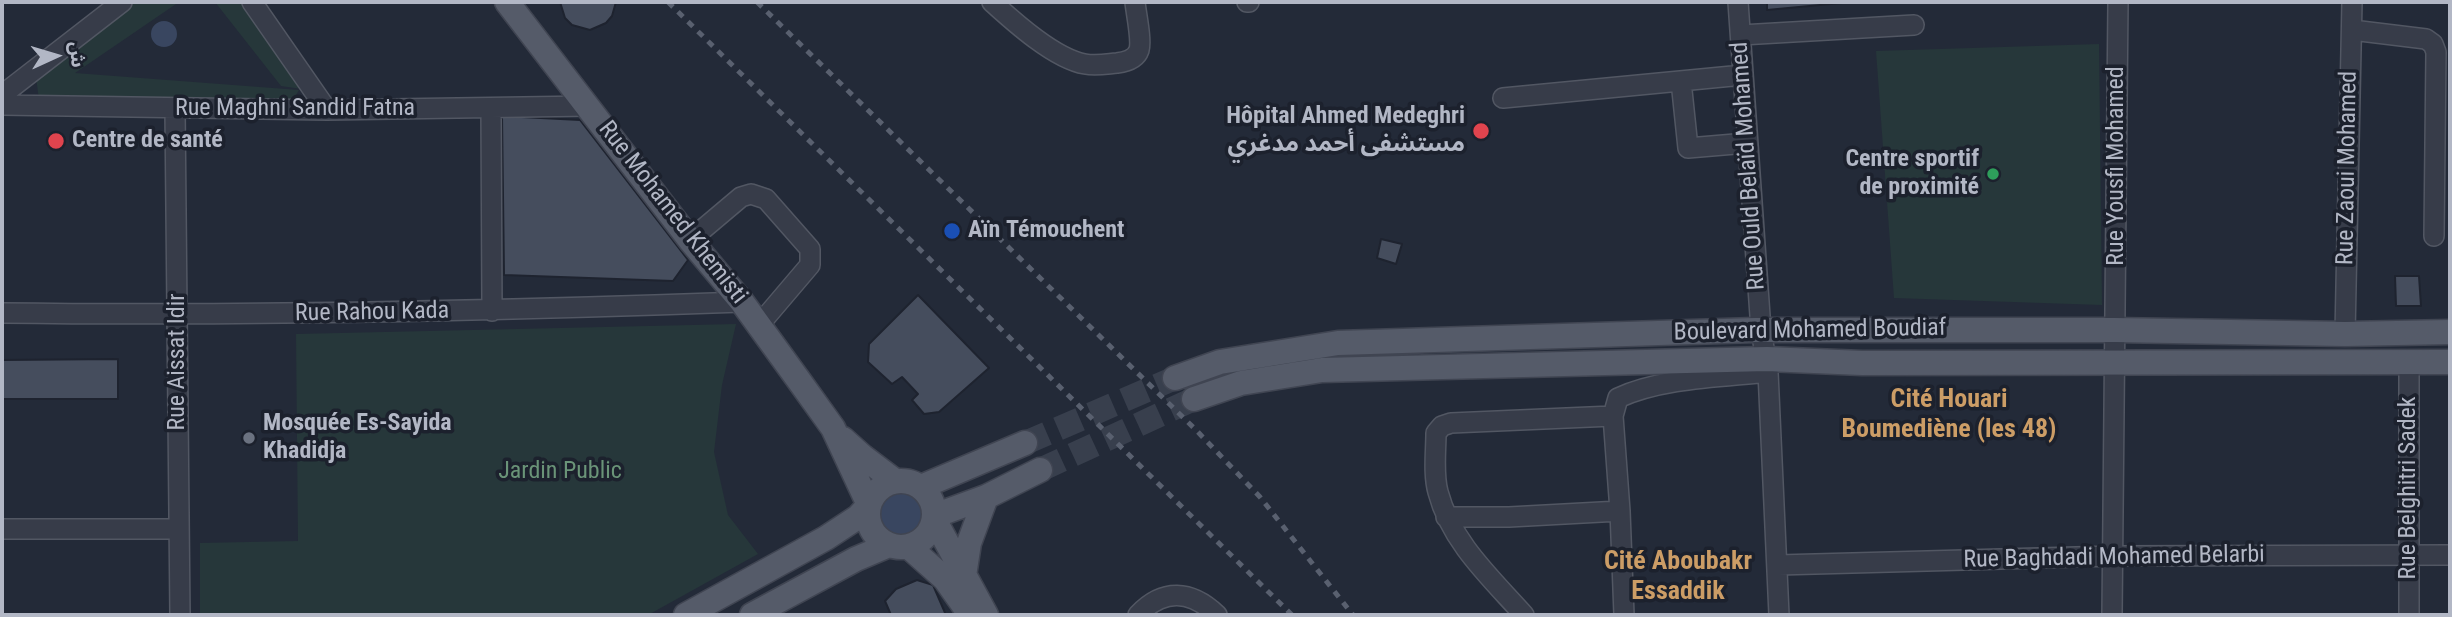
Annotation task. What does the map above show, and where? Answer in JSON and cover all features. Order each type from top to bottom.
[{"type":"main road","name":"Rue Mohamed Khemisti","points":[[508,2],[742,302],[833,428],[862,456],[895,481]]},
{"type":"main road","name":"Boulevard Mohamed Boudiaf","points":[[1175,379],[1220,362],[1338,343],[1760,330],[2115,330],[2345,334],[2450,332]]},
{"type":"main road","name":"Boulevard Mohamed Boudiaf","points":[[1194,399],[1241,383],[1322,370],[1862,363],[2450,362]]},
{"type":"main road","name":"Rue Mohamed Khemisti","points":[[833,428],[869,505]]},
{"type":"main road","points":[[921,487],[1025,443]]},
{"type":"main road","points":[[752,615],[856,559],[926,537],[934,517],[986,497],[1040,470]]},
{"type":"main road","points":[[686,615],[826,538],[858,517],[878,489],[895,481],[921,487],[931,500],[934,517],[986,615]]},
{"type":"main road","points":[[964,576],[974,527],[986,497]]},
{"type":"main road","points":[[869,505],[867,516],[874,534],[899,546],[945,579],[970,615]]},
{"type":"street","points":[[2,95],[122,2]]},
{"type":"street","points":[[252,2],[327,110]]},
{"type":"street","points":[[992,2],[1023,29],[1055,51],[1082,64],[1100,65],[1133,58],[1139,50],[1135,2]]},
{"type":"street","name":"Rue Ould Belaïd Mohamed","points":[[1738,2],[1760,330],[1767,365]]},
{"type":"street","name":"Rue Yousfi Mohamed","points":[[2115,363],[2118,2]]},
{"type":"street","name":"Rue Zaoui Mohamed","points":[[2345,334],[2351,2]]},
{"type":"street","points":[[1741,35],[1914,24]]},
{"type":"street","points":[[2352,30],[2426,40],[2433,44],[2436,52],[2434,236]]},
{"type":"street","points":[[1503,98],[1743,75]]},
{"type":"street","points":[[1681,81],[1688,148],[1747,143]]},
{"type":"street","name":"Rue Maghni Sandid Fatna","points":[[2,104],[327,110],[588,106]]},
{"type":"street","points":[[491,108],[492,312]]},
{"type":"street","name":"Rue Aissat Idir","points":[[176,109],[180,615]]},
{"type":"street","points":[[691,240],[741,197],[751,194],[766,199],[807,245],[811,256],[810,265],[759,325]]},
{"type":"street","name":"Rue Rahou Kada","points":[[2,313],[177,315],[492,312],[742,302]]},
{"type":"street","name":"Rue Belghitri Sadek","points":[[2409,362],[2409,615]]},
{"type":"street","points":[[2112,615],[2115,363]]},
{"type":"street","points":[[1624,615],[1620,511],[1612,416],[1618,398],[1682,381],[1767,365],[1779,615]]},
{"type":"street","points":[[1524,615],[1465,548],[1447,517],[1437,490],[1436,433],[1442,426],[1451,423],[1612,416]]},
{"type":"street","points":[[1447,517],[1509,517],[1620,511]]},
{"type":"street","points":[[2,529],[179,529]]},
{"type":"street","name":"Rue Baghdadi Mohamed Belarbi","points":[[1778,565],[2113,556],[2450,555]]},
{"type":"street","points":[[1138,615],[1156,600],[1181,595],[1205,603],[1217,615]]},
{"type":"green space","points":[[131,2],[179,2],[75,73],[299,90],[293,100],[39,100],[36,77]]},
{"type":"green space","points":[[215,2],[247,2],[302,89],[281,86]]},
{"type":"green space","name":"Centre sportif de proximité","points":[[2099,44],[2102,305],[1894,298],[1876,51]]},
{"type":"green space","name":"Jardin Public","points":[[736,324],[722,385],[714,452],[728,515],[758,554],[648,615],[200,615],[200,543],[298,541],[296,334]]},
{"type":"water","points":[[164,21],[173,25],[177,34],[173,43],[164,47],[155,43],[151,34],[155,25]]},
{"type":"water","points":[[904,487],[921,495],[929,512],[921,529],[904,537],[887,529],[879,512],[887,495]]},
{"type":"building","points":[[560,2],[616,2],[612,16],[606,23],[590,30],[572,25],[565,18]]},
{"type":"building","points":[[1767,2],[1852,2],[1767,10]]},
{"type":"building","points":[[502,116],[580,120],[688,260],[673,281],[504,275]]},
{"type":"building","points":[[1381,239],[1402,244],[1396,264],[1377,258]]},
{"type":"building","points":[[2395,276],[2419,276],[2421,306],[2396,306]]},
{"type":"building","points":[[918,295],[989,368],[939,412],[924,414],[912,400],[918,394],[902,377],[892,384],[868,362],[869,344]]},
{"type":"building","points":[[118,359],[118,399],[2,399],[2,360]]},
{"type":"building","points":[[917,580],[933,585],[946,615],[891,615],[885,601],[896,589]]},
{"type":"tunnel","points":[[1025,443],[1175,378]]},
{"type":"tunnel","points":[[1040,470],[1194,399]]},
{"type":"railway","points":[[668,2],[1292,615]]},
{"type":"railway","points":[[757,2],[1196,430],[1260,497],[1353,615]]},
{"type":"place","name":"Hôpital Ahmed Medeghri مستشفى أحمد مدغري","points":[[1481,131]]},
{"type":"place","name":"Centre de santé","points":[[56,141]]},
{"type":"place","name":"Centre sportif de proximité","points":[[1993,174]]},
{"type":"place","name":"Aïn Témouchent","points":[[952,231]]},
{"type":"place","name":"Mosquée Es-Sayida Khadidja","points":[[249,438]]},
{"type":"district","name":"Cité Houari Boumediène (les 48)","points":[[1949,415]]},
{"type":"district","name":"Cité Aboubakr Essaddik","points":[[1678,577]]}]
